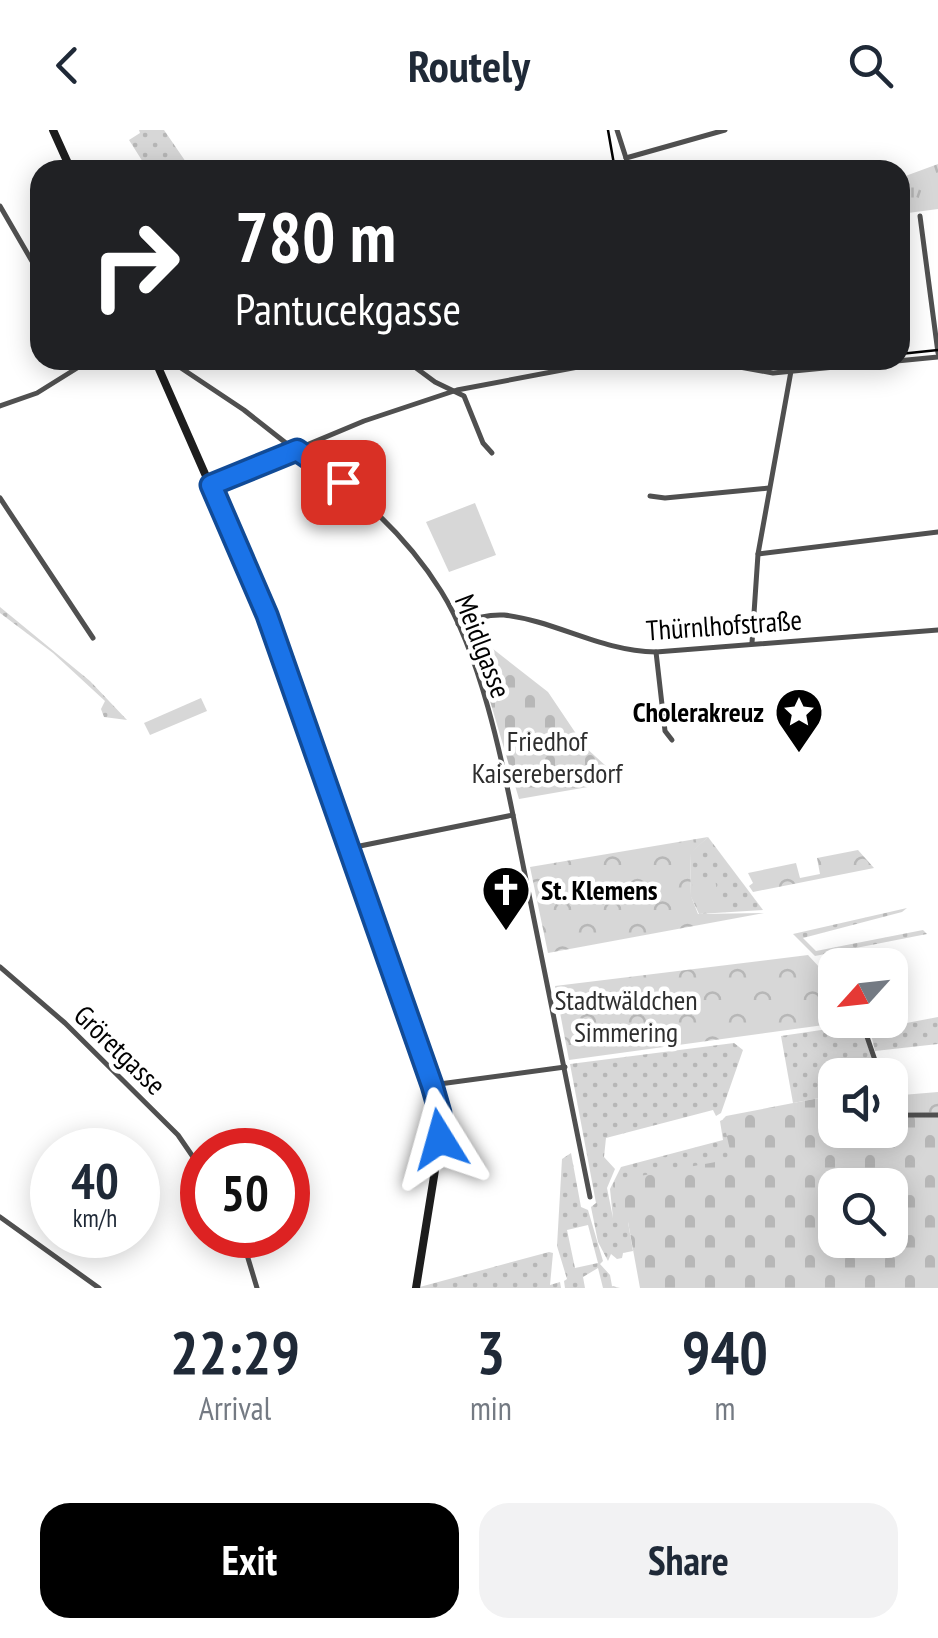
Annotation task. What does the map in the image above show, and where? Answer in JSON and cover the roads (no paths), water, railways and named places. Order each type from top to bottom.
[{"type":"main road","points":[[53,130],[66,160]]},
{"type":"main road","points":[[159,370],[267,615],[440,1113],[440,1139],[416,1288]]},
{"type":"street","points":[[617,130],[624,160]]},
{"type":"street","points":[[631,160],[725,130]]},
{"type":"street","points":[[0,206],[30,258]]},
{"type":"street","points":[[910,358],[938,355],[920,216]]},
{"type":"street","points":[[0,406],[37,393],[74,370]]},
{"type":"street","name":"Meidlgasse","points":[[184,370],[343,482],[396,531],[441,591],[458,624],[496,740],[514,815],[590,1197]]},
{"type":"street","points":[[419,370],[464,396],[482,443],[492,453]]},
{"type":"street","points":[[211,485],[399,408],[457,390],[563,370]]},
{"type":"street","points":[[759,370],[808,370]]},
{"type":"street","points":[[752,643],[758,554],[791,372]]},
{"type":"street","points":[[650,496],[666,498],[768,488]]},
{"type":"street","points":[[0,498],[93,638]]},
{"type":"street","points":[[758,554],[938,532]]},
{"type":"street","name":"Thürnlhofstraße","points":[[458,624],[506,616],[618,648],[656,652],[938,630]]},
{"type":"street","points":[[656,652],[665,731],[672,740]]},
{"type":"street","points":[[349,848],[514,815]]},
{"type":"street","name":"Gröretgasse","points":[[0,967],[64,1023],[180,1138]]},
{"type":"street","points":[[432,1085],[565,1067]]},
{"type":"street","points":[[908,1115],[938,1115]]},
{"type":"street","points":[[0,1217],[100,1288]]},
{"type":"street","points":[[249,1258],[258,1288]]},
{"type":"tram line","points":[[608,130],[613,160]]},
{"type":"tram line","points":[[910,353],[938,350]]},
{"type":"place","name":"Cholerakreuz","points":[[799,754]]},
{"type":"place","name":"St. Klemens","points":[[506,932]]},
{"type":"park label","name":"Friedhof Kaiserebersdorf","points":[[547,757]]},
{"type":"park label","name":"Stadtwäldchen Simmering","points":[[626,1016]]}]
